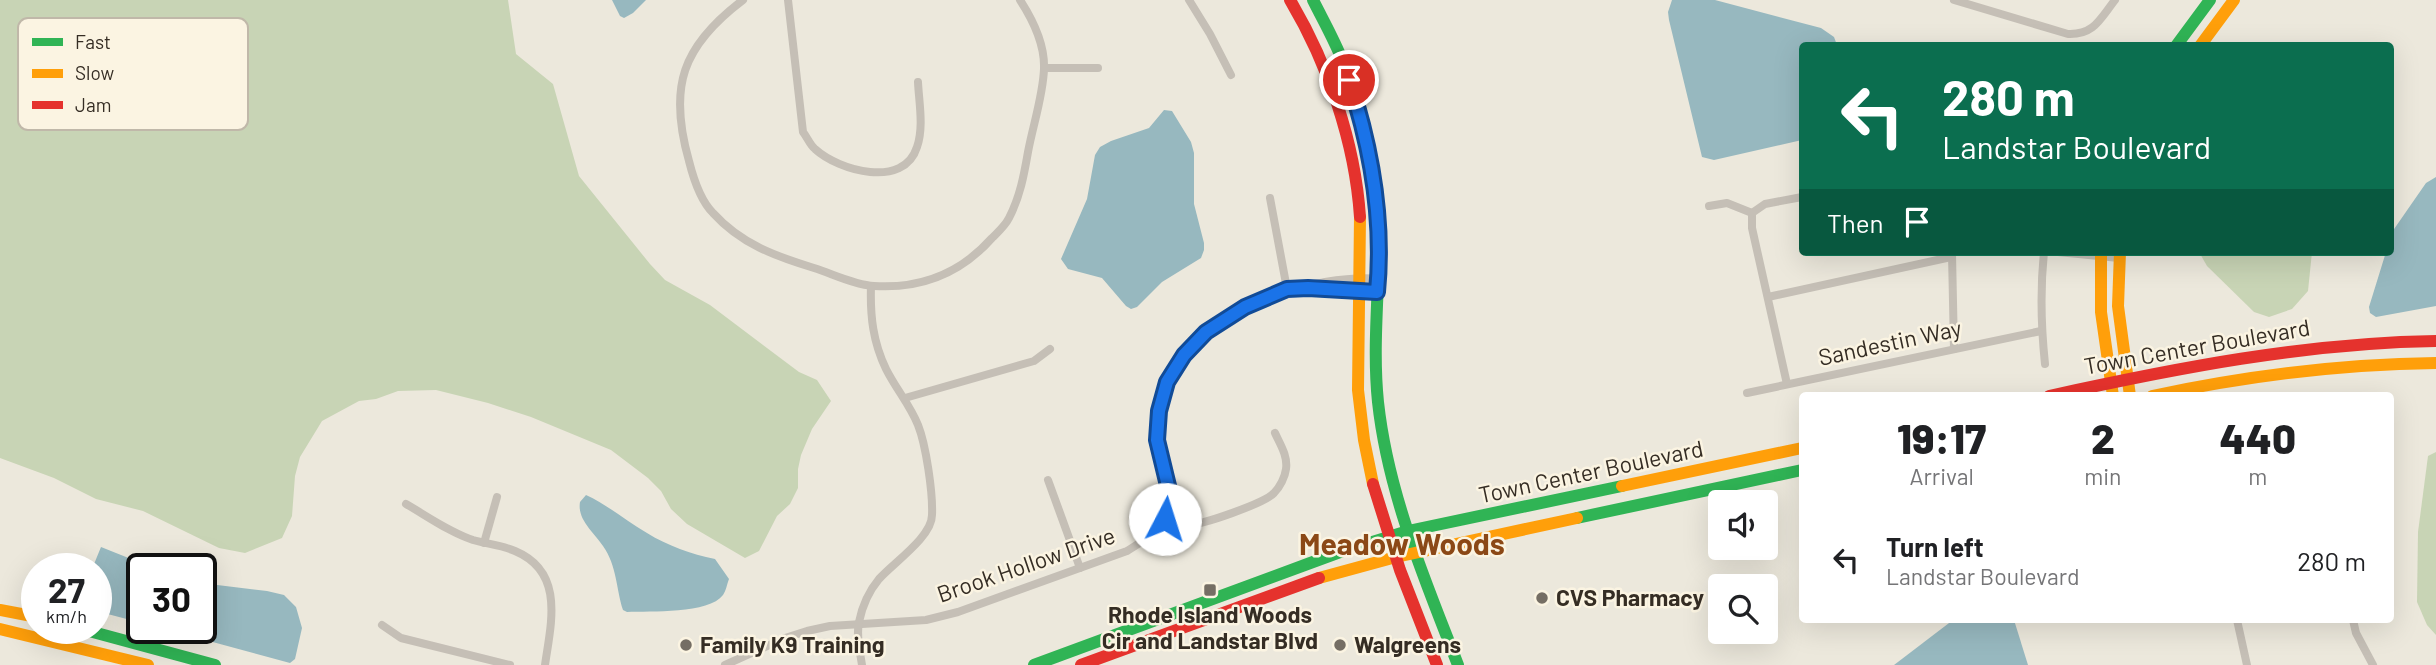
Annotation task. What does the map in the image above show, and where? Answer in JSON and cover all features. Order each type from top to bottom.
[{"type":"main road","points":[[1290,0],[1324,67],[1346,137],[1358,197],[1360,277],[1356,349],[1359,406],[1368,464],[1388,537],[1437,665]]},
{"type":"main road","points":[[1313,0],[1343,62],[1367,138],[1375,182],[1379,226],[1378,401],[1389,467],[1415,553],[1458,665]]},
{"type":"main road","points":[[2179,42],[2210,0]]},
{"type":"main road","points":[[2203,42],[2234,0]]},
{"type":"main road","points":[[2101,256],[2101,312],[2112,389]]},
{"type":"main road","points":[[2119,256],[2117,291],[2129,392]]},
{"type":"main road","name":"Town Center Boulevard","points":[[2085,392],[2112,389],[2127,379],[2216,360],[2277,351],[2369,342],[2436,341]]},
{"type":"main road","name":"Town Center Boulevard","points":[[2171,392],[2291,371],[2339,366],[2436,363]]},
{"type":"main road","name":"Town Center Boulevard","points":[[1034,665],[1340,552],[1408,531],[1799,449]]},
{"type":"main road","points":[[1719,466],[1724,487]]},
{"type":"main road","name":"Town Center Boulevard","points":[[1081,665],[1343,570],[1799,471]]},
{"type":"main road","points":[[0,610],[21,614]]},
{"type":"main road","points":[[0,629],[148,665]]},
{"type":"main road","points":[[112,637],[215,665]]},
{"type":"street","points":[[743,0],[711,26],[688,58],[679,90],[680,131],[692,173],[711,212],[740,236],[770,255],[871,286],[906,286],[944,276],[977,255],[1008,220],[1021,190],[1044,68],[1039,35],[1020,0]]},
{"type":"street","points":[[788,0],[803,132],[814,148],[832,161],[873,173],[891,172],[908,163],[917,148],[919,135],[918,82]]},
{"type":"street","points":[[1189,0],[1231,75]]},
{"type":"street","points":[[1954,0],[1978,3],[2068,34],[2083,35],[2096,25],[2115,0]]},
{"type":"street","points":[[1044,68],[1098,68]]},
{"type":"street","points":[[1270,198],[1287,289]]},
{"type":"street","points":[[1752,213],[1765,204],[1799,198]]},
{"type":"street","points":[[1709,206],[1727,203],[1752,213]]},
{"type":"street","points":[[1752,213],[1752,228],[1787,384]]},
{"type":"street","points":[[1768,297],[1948,256]]},
{"type":"street","points":[[1952,256],[1954,349]]},
{"type":"street","points":[[2044,256],[2041,331],[2045,364]]},
{"type":"street","points":[[1275,433],[1285,454],[1286,467],[1283,480],[1273,495],[1204,522],[1187,525],[1165,519],[1170,494],[1157,440],[1159,411],[1167,382],[1184,355],[1206,332],[1245,307],[1287,289],[1360,277],[1378,279]]},
{"type":"street","points":[[862,665],[858,624],[867,596],[877,581],[925,534],[932,518],[929,478],[919,427],[878,350],[870,316],[871,286]]},
{"type":"street","points":[[1287,289],[1377,292]]},
{"type":"street","name":"Sandestin Way","points":[[1747,393],[2041,331]]},
{"type":"street","points":[[905,398],[1034,361],[1050,349]]},
{"type":"street","points":[[1048,481],[1080,568]]},
{"type":"street","points":[[484,543],[497,497]]},
{"type":"street","points":[[406,504],[460,534],[519,552],[532,562],[546,581],[552,597],[545,665]]},
{"type":"street","name":"Brook Hollow Drive","points":[[725,665],[785,638],[830,626],[926,620],[958,612],[1127,551],[1144,541],[1165,519]]},
{"type":"street","points":[[2238,623],[2247,665]]},
{"type":"street","points":[[2354,623],[2373,665]]},
{"type":"street","points":[[382,625],[401,638],[510,665]]},
{"type":"green space","points":[[0,0],[508,0],[516,54],[553,84],[579,176],[665,280],[710,305],[799,372],[817,380],[831,401],[812,429],[801,455],[798,488],[790,504],[777,516],[759,551],[745,558],[687,524],[671,509],[661,491],[648,478],[611,450],[531,417],[436,390],[398,391],[376,399],[359,401],[322,421],[300,457],[295,476],[292,516],[282,538],[245,553],[219,548],[143,511],[96,499],[54,478],[0,458]]},
{"type":"green space","points":[[2201,256],[2312,256],[2308,291],[2292,309],[2269,317],[2254,312],[2207,266]]},
{"type":"green space","points":[[2436,452],[2436,635],[2427,625],[2417,602],[2418,532],[2428,456]]},
{"type":"water","points":[[612,0],[646,0],[624,18],[620,16]]},
{"type":"water","points":[[1672,0],[1715,0],[1821,28],[1834,37],[1836,42],[1799,42],[1799,141],[1714,160],[1702,157],[1668,12]]},
{"type":"water","points":[[1164,110],[1172,111],[1191,142],[1194,153],[1194,204],[1204,250],[1201,258],[1162,282],[1137,307],[1131,309],[1102,278],[1068,269],[1061,259],[1087,199],[1095,155],[1100,147],[1149,128]]},
{"type":"water","points":[[2436,177],[2436,306],[2376,317],[2370,313],[2369,307],[2385,256],[2394,256],[2394,229],[2426,183]]},
{"type":"water","points":[[586,495],[663,542],[715,559],[729,579],[723,595],[705,606],[693,608],[650,612],[623,610],[608,554],[581,514],[580,502]]},
{"type":"water","points":[[101,547],[126,557],[126,619],[112,615],[112,553],[99,553]]},
{"type":"water","points":[[217,585],[284,595],[296,607],[302,628],[295,659],[290,663],[217,643]]},
{"type":"water","points":[[1949,623],[2015,623],[2028,665],[1894,665]]},
{"type":"traffic: fast","points":[[1313,0],[1350,81],[1363,122],[1376,185],[1379,227],[1376,380],[1390,470],[1409,536],[1458,665]]},
{"type":"traffic: fast","points":[[2179,42],[2210,0]]},
{"type":"traffic: fast","points":[[1577,518],[1799,471]]},
{"type":"traffic: fast","points":[[1034,665],[1340,552],[1408,531],[1622,486]]},
{"type":"traffic: fast","points":[[112,637],[215,665]]},
{"type":"traffic: slow","points":[[2203,42],[2234,0]]},
{"type":"traffic: slow","points":[[1360,217],[1358,390],[1373,484]]},
{"type":"traffic: slow","points":[[2101,256],[2101,312],[2112,392]]},
{"type":"traffic: slow","points":[[2120,256],[2118,306],[2129,392]]},
{"type":"traffic: slow","points":[[2174,392],[2293,372],[2436,363]]},
{"type":"traffic: slow","points":[[1622,486],[1799,449]]},
{"type":"traffic: slow","points":[[1319,578],[1396,557],[1577,518]]},
{"type":"traffic: slow","points":[[0,610],[21,614]]},
{"type":"traffic: slow","points":[[0,629],[148,665]]},
{"type":"traffic: jam","points":[[1290,0],[1316,50],[1337,104],[1352,160],[1360,217]]},
{"type":"traffic: jam","points":[[2068,392],[2289,352],[2338,346],[2436,341]]},
{"type":"traffic: jam","points":[[1373,484],[1400,570],[1437,665]]},
{"type":"traffic: jam","points":[[1081,665],[1319,578]]},
{"type":"place","name":"Rhode Island Woods Cir and Landstar Blvd","points":[[1210,590]]},
{"type":"place","name":"CVS Pharmacy","points":[[1542,598]]},
{"type":"place","name":"Family K9 Training","points":[[686,645]]},
{"type":"place","name":"Walgreens","points":[[1340,645]]},
{"type":"district","name":"Meadow Woods","points":[[1402,545]]},
{"type":"route","points":[[1165,519],[1170,494],[1157,440],[1159,411],[1167,382],[1184,355],[1206,332],[1245,307],[1287,289],[1377,292],[1379,226],[1375,182],[1367,138],[1349,80]]}]
